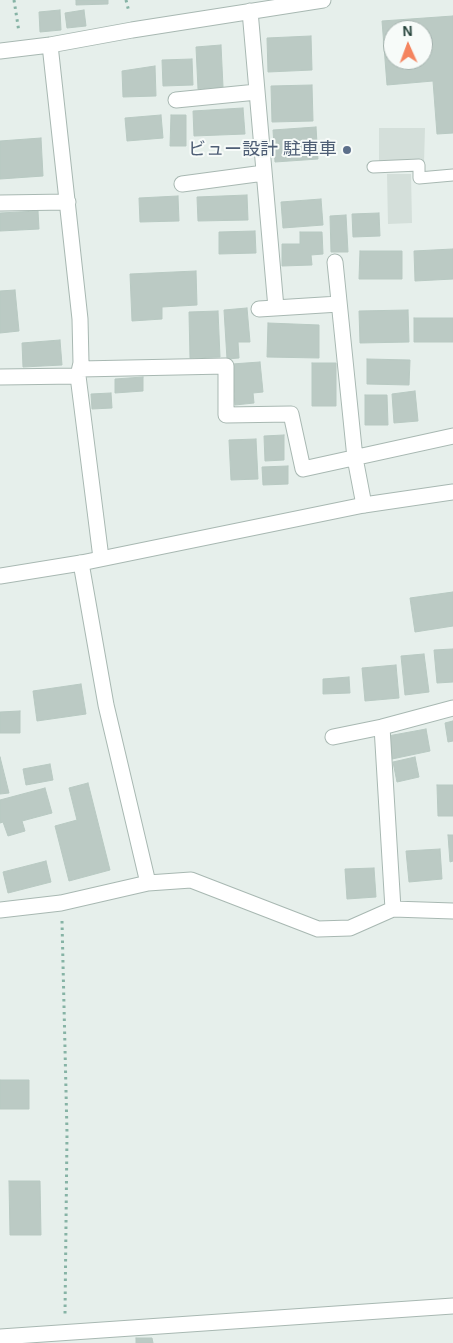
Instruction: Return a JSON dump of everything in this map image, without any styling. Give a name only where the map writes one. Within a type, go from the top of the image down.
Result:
[{"type":"street","points":[[0,51],[50,45],[323,0]]},
{"type":"street","points":[[250,11],[276,308]]},
{"type":"street","points":[[50,45],[80,319],[79,372],[101,558]]},
{"type":"street","points":[[176,100],[257,92]]},
{"type":"street","points":[[182,184],[264,173]]},
{"type":"street","points":[[0,203],[68,202]]},
{"type":"street","points":[[335,262],[354,458],[364,505]]},
{"type":"street","points":[[258,309],[339,304]]},
{"type":"street","points":[[0,378],[79,372],[226,366],[226,415],[291,414],[303,469],[453,436]]},
{"type":"street","points":[[0,576],[81,563],[364,505],[453,492]]},
{"type":"street","points":[[81,563],[106,705],[148,883]]},
{"type":"street","points":[[333,736],[382,727],[453,708]]},
{"type":"street","points":[[382,727],[393,909]]},
{"type":"street","points":[[0,910],[61,902],[148,883],[191,880],[318,929],[350,928],[393,909],[453,911]]},
{"type":"street","points":[[0,1337],[453,1306]]},
{"type":"lane","points":[[373,166],[419,165],[419,178],[453,175]]},
{"type":"path","points":[[14,0],[21,48]]},
{"type":"path","points":[[61,902],[67,1133],[65,1332]]},
{"type":"shaded area","points":[[379,128],[425,128],[424,163],[379,163]]},
{"type":"shaded area","points":[[387,174],[411,174],[412,223],[388,224]]},
{"type":"building","points":[[76,0],[108,0],[108,4],[76,5]]},
{"type":"building","points":[[60,10],[61,30],[40,32],[39,12]]},
{"type":"building","points":[[84,10],[86,26],[67,28],[65,13]]},
{"type":"building","points":[[453,16],[453,133],[437,134],[433,81],[387,85],[386,70],[433,70],[433,20],[396,20]]},
{"type":"building","points":[[311,36],[312,70],[268,72],[267,38]]},
{"type":"building","points":[[221,45],[223,87],[198,89],[196,47]]},
{"type":"building","points":[[192,59],[193,85],[163,86],[162,60]]},
{"type":"building","points":[[155,66],[156,96],[123,97],[122,71]]},
{"type":"building","points":[[312,85],[313,121],[272,122],[271,86]]},
{"type":"building","points":[[243,108],[245,134],[194,136],[193,111]]},
{"type":"building","points":[[161,115],[163,138],[127,141],[125,118]]},
{"type":"building","points":[[171,115],[186,115],[186,146],[170,146]]},
{"type":"building","points":[[316,127],[318,159],[275,162],[273,130]]},
{"type":"building","points":[[41,138],[43,176],[0,179],[0,141]]},
{"type":"building","points":[[247,195],[248,220],[198,221],[197,197]]},
{"type":"building","points":[[178,196],[179,221],[140,222],[139,198]]},
{"type":"building","points":[[321,199],[323,225],[283,228],[281,202]]},
{"type":"building","points":[[38,211],[39,229],[0,231],[0,213]]},
{"type":"building","points":[[379,213],[380,236],[353,237],[352,214]]},
{"type":"building","points":[[346,215],[348,252],[331,252],[330,216]]},
{"type":"building","points":[[255,231],[256,253],[219,254],[219,232]]},
{"type":"building","points":[[300,232],[322,232],[323,254],[311,255],[312,265],[282,266],[282,244],[300,244]]},
{"type":"building","points":[[453,249],[453,279],[415,281],[414,251]]},
{"type":"building","points":[[360,251],[402,251],[402,279],[359,279]]},
{"type":"building","points":[[196,271],[197,305],[162,307],[162,319],[132,321],[130,274]]},
{"type":"building","points":[[15,290],[19,331],[0,333],[0,291]]},
{"type":"building","points":[[247,308],[250,342],[238,342],[239,358],[227,359],[224,310]]},
{"type":"building","points":[[408,310],[409,342],[360,343],[359,311]]},
{"type":"building","points":[[218,311],[220,357],[190,358],[189,312]]},
{"type":"building","points":[[414,318],[453,318],[453,342],[414,342]]},
{"type":"building","points":[[268,323],[319,325],[319,358],[267,357]]},
{"type":"building","points":[[60,340],[62,365],[23,367],[22,343]]},
{"type":"building","points":[[367,359],[410,360],[409,385],[367,384]]},
{"type":"building","points":[[260,362],[263,392],[253,393],[254,403],[235,405],[232,364]]},
{"type":"building","points":[[312,363],[336,363],[336,406],[312,406]]},
{"type":"building","points":[[143,377],[143,391],[115,393],[115,379]]},
{"type":"building","points":[[415,391],[418,421],[394,423],[392,394]]},
{"type":"building","points":[[111,393],[112,408],[92,409],[91,394]]},
{"type":"building","points":[[365,395],[387,395],[388,425],[365,425]]},
{"type":"building","points":[[284,435],[284,460],[265,461],[264,436]]},
{"type":"building","points":[[256,439],[258,479],[231,480],[229,440]]},
{"type":"building","points":[[288,466],[288,484],[263,485],[262,467]]},
{"type":"building","points":[[453,592],[453,626],[415,632],[410,598]]},
{"type":"building","points":[[453,649],[453,682],[437,683],[434,650]]},
{"type":"building","points":[[424,654],[429,692],[405,695],[401,656]]},
{"type":"building","points":[[396,665],[399,698],[365,701],[362,668]]},
{"type":"building","points":[[349,677],[350,693],[323,694],[323,679]]},
{"type":"building","points":[[81,684],[86,714],[37,721],[33,691]]},
{"type":"building","points":[[20,711],[20,733],[0,733],[0,712]]},
{"type":"building","points":[[453,721],[453,741],[448,742],[445,723]]},
{"type":"building","points":[[426,729],[430,751],[392,759],[388,736]]},
{"type":"building","points":[[0,757],[9,793],[0,794]]},
{"type":"building","points":[[415,757],[419,777],[397,782],[393,762]]},
{"type":"building","points":[[50,764],[53,780],[26,785],[23,769]]},
{"type":"building","points":[[88,783],[110,870],[69,881],[55,826],[77,820],[69,788]]},
{"type":"building","points":[[437,785],[453,785],[453,816],[438,816]]},
{"type":"building","points":[[45,788],[52,813],[22,821],[25,831],[8,836],[3,822],[0,823],[0,800]]},
{"type":"building","points":[[448,835],[453,835],[453,861],[450,862]]},
{"type":"building","points":[[440,849],[442,879],[409,882],[406,851]]},
{"type":"building","points":[[46,861],[51,882],[8,893],[3,872]]},
{"type":"building","points":[[374,868],[376,897],[347,899],[345,869]]},
{"type":"building","points":[[0,1080],[29,1080],[29,1109],[0,1109]]},
{"type":"building","points":[[9,1181],[40,1181],[41,1235],[10,1235]]},
{"type":"building","points":[[136,1338],[152,1338],[153,1343],[136,1343]]},
{"type":"place","name":"ビュー設計 駐車車","points":[[347,150]]}]
